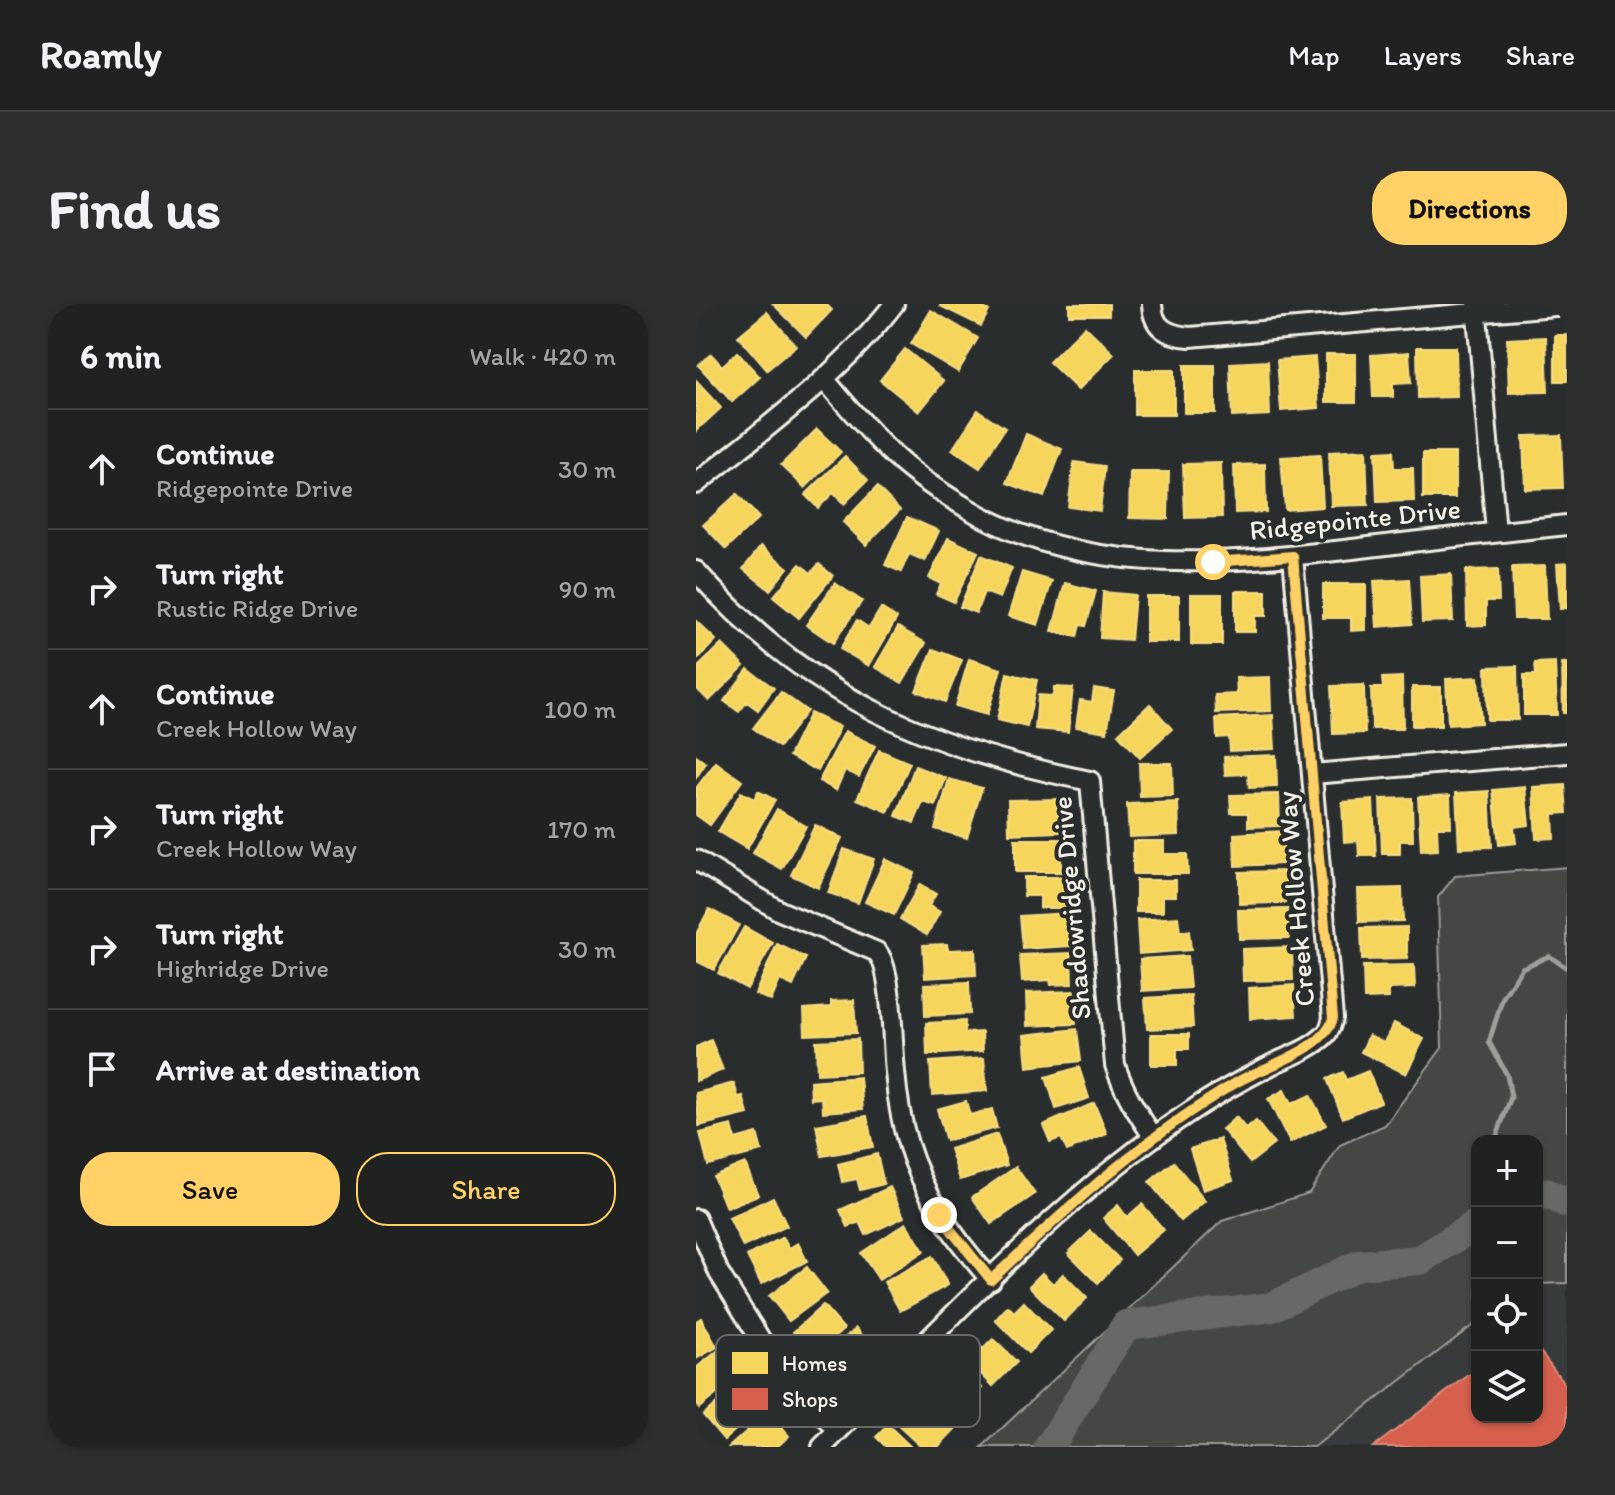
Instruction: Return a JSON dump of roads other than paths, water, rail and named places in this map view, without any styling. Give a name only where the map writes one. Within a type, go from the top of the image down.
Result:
[{"type":"street","points":[[696,484],[824,379],[872,333],[894,304]]},
{"type":"street","points":[[1152,304],[1153,317],[1159,327],[1172,335],[1190,337],[1477,309],[1567,305]]},
{"type":"street","points":[[1477,309],[1496,532]]},
{"type":"street","name":"Ridgepointe Drive","points":[[824,379],[889,451],[966,508],[1025,534],[1113,557],[1176,563],[1293,556],[1567,525]]},
{"type":"street","points":[[1293,556],[1312,774],[1567,753]]},
{"type":"street","name":"Shadowridge Drive","points":[[696,571],[760,634],[804,669],[874,713],[937,741],[983,756],[1090,781],[1115,1065],[1137,1114],[1154,1137]]},
{"type":"street","name":"Creek Hollow Way","points":[[935,1335],[1070,1205],[1154,1137],[1242,1080],[1311,1045],[1331,1027],[1333,1018],[1312,774]]},
{"type":"street","points":[[696,860],[780,911],[877,952],[883,958],[895,1075],[909,1145],[939,1215],[991,1280]]},
{"type":"street","points":[[696,1219],[719,1273],[758,1335]]},
{"type":"street","points":[[834,1427],[838,1431]]},
{"type":"street","name":"Creek Hollow Way","points":[[822,1447],[842,1427]]},
{"type":"waterway","points":[[1497,1135],[1511,1097],[1507,1075],[1489,1042],[1503,997],[1522,968],[1549,956],[1567,968]]},
{"type":"waterway","points":[[1543,1194],[1567,1203]]},
{"type":"waterway","points":[[1049,1447],[1126,1325],[1272,1307],[1358,1265],[1420,1260],[1471,1228]]}]
